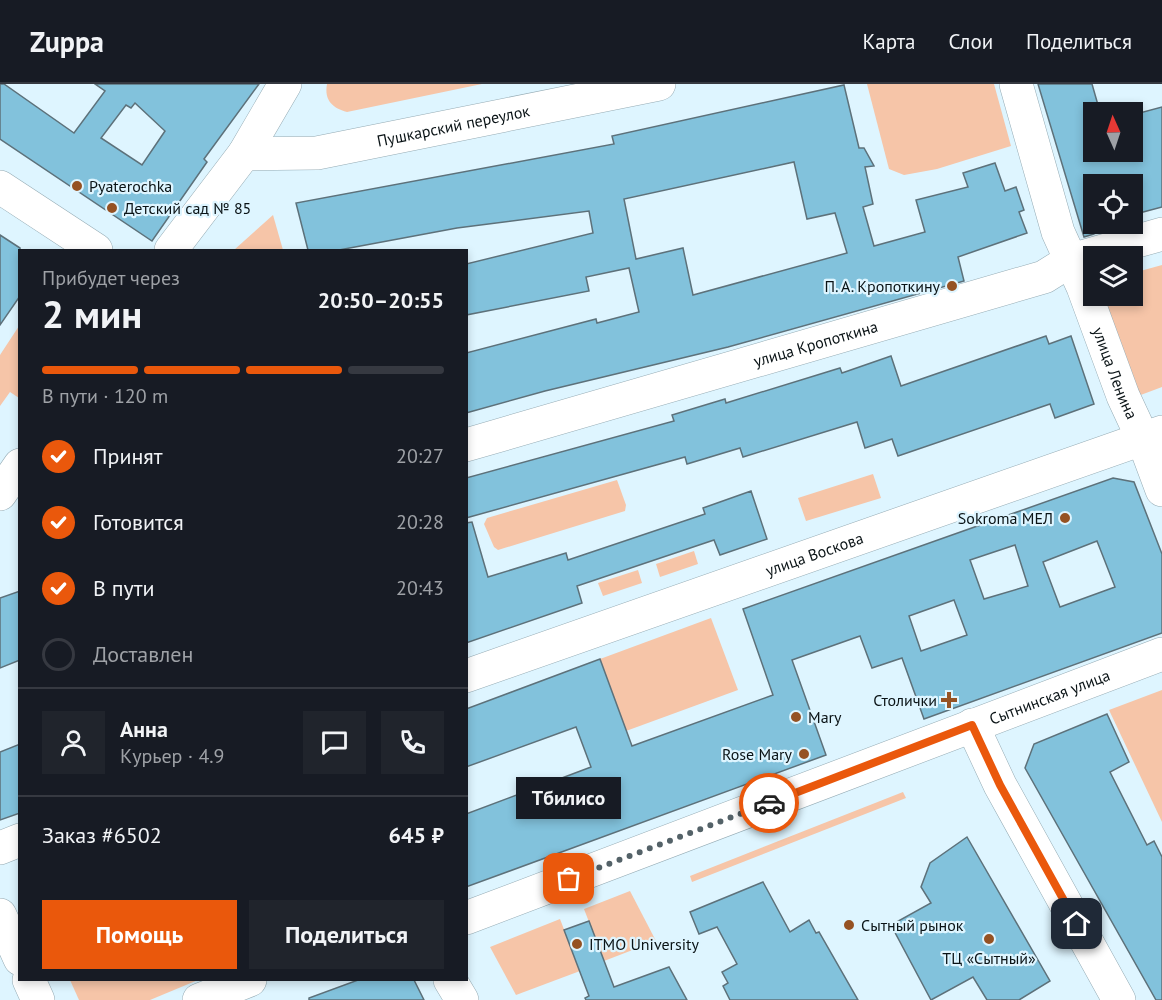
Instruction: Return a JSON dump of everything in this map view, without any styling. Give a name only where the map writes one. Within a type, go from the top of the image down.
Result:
[{"type":"street","points":[[172,249],[244,154],[285,84]]},
{"type":"street","name":"Пушкарский переулок","points":[[244,154],[316,153],[659,84]]},
{"type":"street","name":"улица Ленина","points":[[1016,84],[1058,232],[1083,287],[1123,396],[1152,436],[1162,490]]},
{"type":"street","points":[[0,187],[94,249]]},
{"type":"street","name":"улица Кропоткина","points":[[468,444],[1044,277],[1071,260],[1162,234]]},
{"type":"street","name":"улица Воскова","points":[[468,675],[1152,436]]},
{"type":"street","points":[[0,494],[18,468]]},
{"type":"street","name":"Сытнинская улица","points":[[468,917],[1162,654]]},
{"type":"street","points":[[972,725],[1000,785],[1119,1000]]},
{"type":"street","points":[[0,848],[18,841]]},
{"type":"street","points":[[0,915],[18,955]]},
{"type":"street","points":[[29,981],[38,1000]]},
{"type":"street","points":[[198,1000],[247,981]]},
{"type":"street","points":[[451,981],[462,1000]]},
{"type":"shaded area","points":[[327,84],[482,84],[347,112],[333,106],[330,102],[326,90]]},
{"type":"shaded area","points":[[867,84],[994,84],[1011,146],[937,169],[904,175],[889,169]]},
{"type":"shaded area","points":[[273,215],[283,249],[235,249]]},
{"type":"shaded area","points":[[1162,265],[1162,387],[1138,396],[1105,306],[1143,306],[1143,270]]},
{"type":"shaded area","points":[[18,328],[18,397],[10,392],[0,406],[0,355]]},
{"type":"shaded area","points":[[873,474],[881,498],[806,521],[798,498]]},
{"type":"shaded area","points":[[617,480],[626,505],[625,511],[498,550],[494,547],[484,524],[487,518]]},
{"type":"shaded area","points":[[694,551],[698,564],[660,577],[656,564]]},
{"type":"shaded area","points":[[638,570],[642,583],[603,596],[598,583]]},
{"type":"shaded area","points":[[711,618],[738,690],[626,731],[600,659]]},
{"type":"shaded area","points":[[1162,690],[1162,822],[1109,710]]},
{"type":"shaded area","points":[[903,792],[906,798],[692,882],[690,876]]},
{"type":"shaded area","points":[[630,891],[656,941],[604,961],[584,909]]},
{"type":"shaded area","points":[[560,919],[580,971],[516,995],[490,947]]},
{"type":"shaded area","points":[[70,981],[196,981],[150,1000],[79,1000]]},
{"type":"building","points":[[0,84],[4,84],[74,133],[105,91],[95,84],[259,84],[204,159],[207,162],[152,241],[0,139]],"holes":[[[135,103],[165,131],[142,165],[101,138],[126,105],[131,108]]]},
{"type":"building","points":[[1038,84],[1092,84],[1097,102],[1083,102],[1083,162],[1143,162],[1143,112],[1162,107],[1162,207],[1143,212],[1143,174],[1083,174],[1083,234]]},
{"type":"building","points":[[844,85],[859,148],[864,148],[874,166],[865,167],[873,204],[863,207],[874,246],[925,232],[916,200],[968,187],[963,173],[995,163],[1005,191],[1016,187],[1024,210],[1019,212],[1027,233],[958,257],[964,281],[728,347],[545,391],[468,412],[468,352],[596,319],[597,323],[639,312],[629,268],[586,277],[589,291],[468,315],[468,264],[593,233],[589,211],[457,228],[344,249],[308,249],[296,203],[614,144],[612,136]],"holes":[[[794,162],[807,219],[835,213],[847,253],[693,295],[683,248],[636,259],[624,199]]]},
{"type":"building","points":[[0,235],[20,249],[18,249],[18,299],[0,325]]},
{"type":"building","points":[[1046,336],[1049,344],[1071,336],[1094,404],[1055,418],[1050,404],[898,456],[892,439],[865,448],[857,422],[743,457],[740,448],[687,464],[685,457],[468,517],[468,477],[674,421],[672,415],[725,399],[726,403],[840,368],[842,373],[891,356],[901,386]]},
{"type":"building","points":[[1113,478],[1134,482],[1162,554],[1162,633],[924,719],[902,658],[872,668],[860,636],[792,660],[826,755],[468,886],[468,813],[591,767],[576,727],[468,766],[468,708],[600,659],[632,746],[773,695],[743,609]],"holes":[[[1097,541],[1115,587],[1060,607],[1043,562]],[[1015,545],[1028,586],[984,599],[970,560]],[[954,600],[967,635],[921,651],[909,616]]]},
{"type":"building","points":[[751,491],[767,539],[720,555],[714,540],[577,586],[582,603],[468,642],[468,523],[472,522],[488,577],[566,553],[568,560],[705,514],[703,508]]},
{"type":"building","points":[[18,592],[18,661],[0,668],[0,598]]},
{"type":"building","points":[[1107,714],[1129,762],[1110,772],[1147,845],[1154,841],[1162,857],[1162,1000],[1156,1000],[1025,768],[1034,744]]},
{"type":"building","points":[[18,745],[18,814],[0,820],[0,752]]},
{"type":"building","name":"ТЦ «Сытный»","points":[[967,837],[1050,981],[1019,1000],[987,1000],[973,977],[931,1000],[891,925],[931,903],[921,887],[930,863]]},
{"type":"building","points":[[763,882],[790,932],[809,920],[816,933],[819,932],[858,1000],[730,1000],[723,986],[728,983],[722,972],[737,964],[717,927],[699,934],[690,912]]},
{"type":"building","points":[[589,921],[614,987],[669,967],[687,1000],[586,1000],[585,998],[589,996],[564,930]]},
{"type":"building","points":[[355,981],[414,981],[424,1000],[309,1000],[309,998]]},
{"type":"way so far","points":[[569,879],[769,803]]},
{"type":"place","name":"Pyaterochka","points":[[77,186]]},
{"type":"place","name":"Детский сад № 85","points":[[112,208]]},
{"type":"place","name":"П. А. Кропоткину","points":[[952,286]]},
{"type":"place","name":"Sokroma МЕЛ","points":[[1065,518]]},
{"type":"place","name":"Столички","points":[[949,700]]},
{"type":"place","name":"Mary","points":[[796,717]]},
{"type":"place","name":"Rose Mary","points":[[804,754]]},
{"type":"place","name":"Тбилисо","points":[[569,879]]},
{"type":"place","name":"Сытный рынок","points":[[849,925]]},
{"type":"place","name":"ТЦ «Сытный»","points":[[989,939]]},
{"type":"place","name":"ITMO University","points":[[577,944]]},
{"type":"route","points":[[769,803],[972,725],[1000,785],[1077,924]]}]
